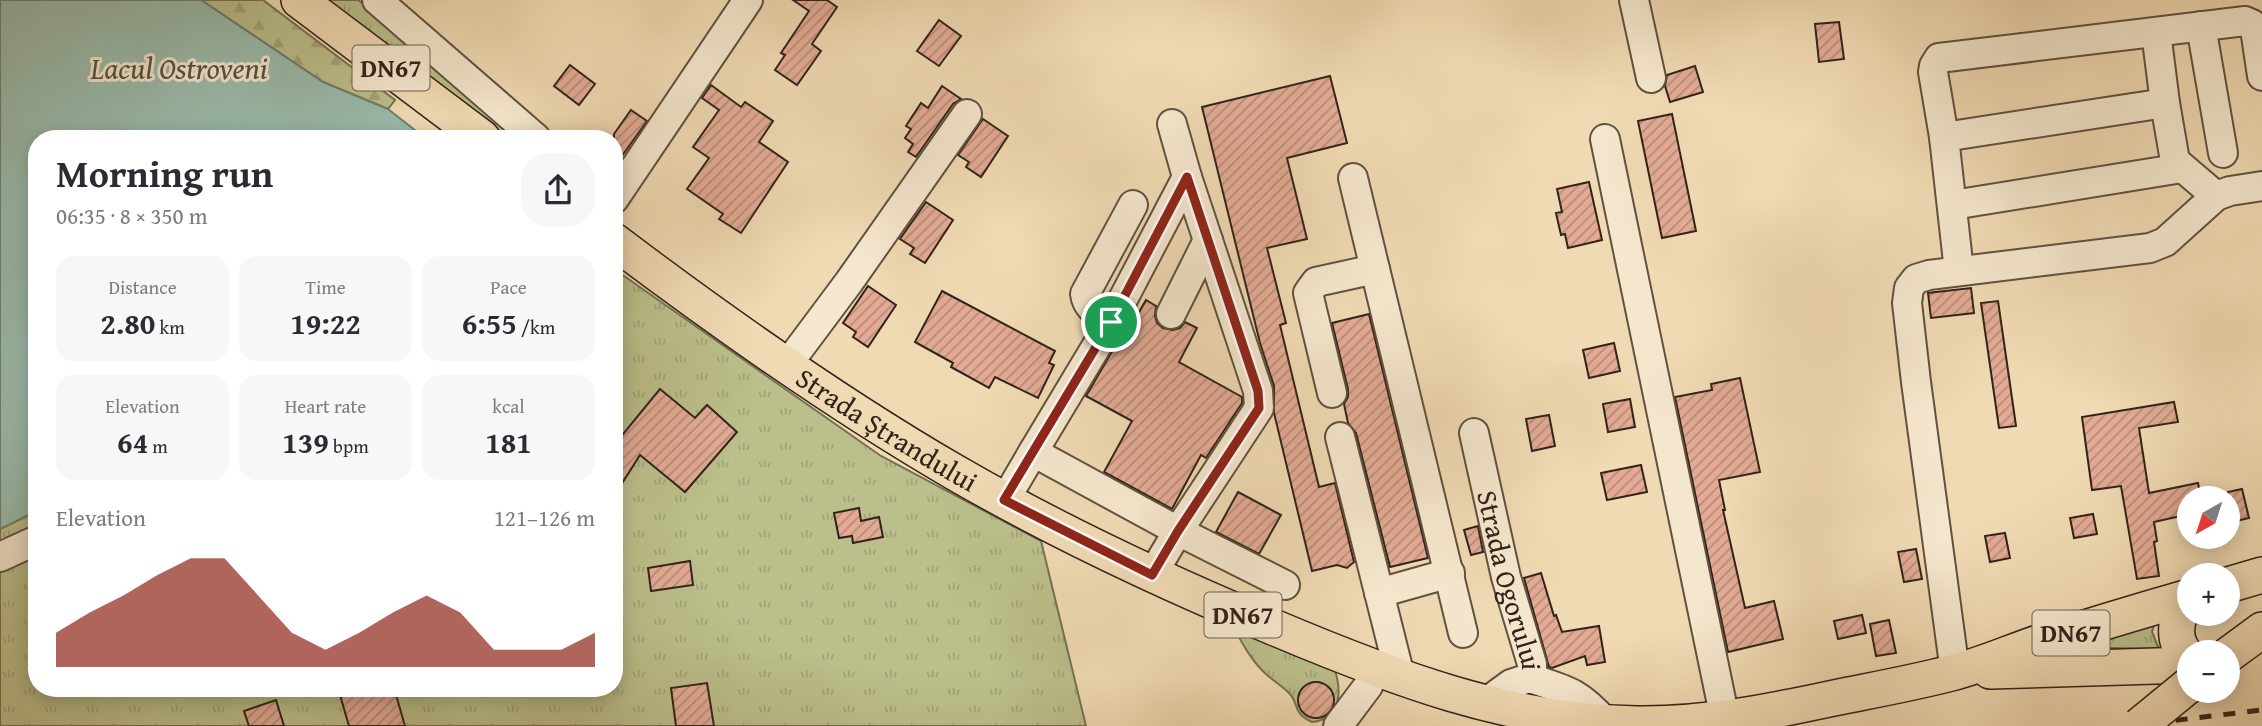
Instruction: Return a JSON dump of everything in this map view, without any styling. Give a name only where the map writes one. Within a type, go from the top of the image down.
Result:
[{"type":"main road","name":"DN67","points":[[299,0],[471,130]]},
{"type":"main road","name":"Strada Ștrandului","points":[[623,248],[787,365],[883,428],[1004,500],[1152,575],[1312,643],[1388,672],[1485,703],[1558,718],[1606,723],[1639,724],[1725,719],[1786,709],[1955,672],[2076,631],[2177,602]]},
{"type":"main road","points":[[2240,581],[2262,575]]},
{"type":"main road","points":[[2240,646],[2262,630]]},
{"type":"main road","points":[[2240,661],[2262,660]]},
{"type":"main road","name":"DN67","points":[[1955,672],[2177,665]]},
{"type":"main road","points":[[2139,726],[2177,695]]},
{"type":"street","points":[[376,0],[527,130]]},
{"type":"street","points":[[623,186],[748,0]]},
{"type":"street","points":[[1634,0],[1651,78]]},
{"type":"street","points":[[1959,271],[1953,205],[1933,72],[1939,58],[2245,21],[2255,29],[2262,76]]},
{"type":"street","points":[[2201,26],[2223,153]]},
{"type":"street","points":[[2156,32],[2175,160],[2216,196]]},
{"type":"street","points":[[1944,137],[2165,103]]},
{"type":"street","points":[[787,365],[967,114]]},
{"type":"street","points":[[1152,575],[1259,408],[1260,402],[1172,124]]},
{"type":"street","points":[[1605,139],[1725,719]]},
{"type":"street","points":[[1953,205],[2182,168]]},
{"type":"street","points":[[1004,500],[1111,322],[1187,177]]},
{"type":"street","points":[[1353,178],[1463,633]]},
{"type":"street","points":[[1955,672],[1916,382],[1907,303],[1909,288],[1916,279],[1928,275],[2150,248],[2165,242],[2216,196],[2262,186]]},
{"type":"street","points":[[1111,322],[1093,311],[1086,303],[1085,295],[1133,205]]},
{"type":"street","points":[[1171,314],[1208,240]]},
{"type":"street","points":[[1332,393],[1308,293],[1316,282],[1375,269]]},
{"type":"street","name":"Strada Ogorului","points":[[1474,432],[1506,577],[1532,664],[1529,678],[1511,684],[1485,703]]},
{"type":"street","points":[[1338,726],[1368,686],[1388,672],[1379,593],[1340,438]]},
{"type":"street","points":[[1033,452],[1178,531],[1285,585]]},
{"type":"street","points":[[0,557],[28,544]]},
{"type":"street","points":[[1379,593],[1450,573]]},
{"type":"street","points":[[1529,678],[1563,688],[1589,704],[1606,723]]},
{"type":"green space","points":[[201,0],[263,0],[395,100],[388,109],[323,82]]},
{"type":"green space","points":[[323,0],[358,0],[390,24],[512,130],[491,130]]},
{"type":"green space","points":[[623,275],[881,456],[1041,541],[1086,726],[0,726],[0,529],[28,515],[28,697],[623,697]]},
{"type":"green space","points":[[2156,618],[2152,632],[2159,649],[2067,647]]},
{"type":"green space","points":[[1229,619],[1333,665],[1338,683],[1338,701],[1330,715],[1312,722],[1301,715],[1289,693],[1255,663]]},
{"type":"water","name":"Lacul Ostroveni","points":[[0,0],[201,0],[323,82],[388,109],[415,130],[28,130],[28,515],[0,529]]},
{"type":"building","points":[[793,0],[827,0],[837,7],[812,44],[821,51],[797,85],[775,70],[785,55],[781,53],[809,11]]},
{"type":"building","points":[[939,20],[961,36],[939,66],[917,51]]},
{"type":"building","points":[[1839,22],[1844,59],[1819,62],[1815,24]]},
{"type":"building","points":[[570,65],[595,84],[579,105],[554,86]]},
{"type":"building","points":[[1695,66],[1703,92],[1670,102],[1665,86],[1667,75]]},
{"type":"building","points":[[1330,76],[1347,143],[1287,158],[1307,239],[1267,248],[1286,323],[1280,325],[1319,487],[1335,483],[1354,562],[1347,568],[1337,565],[1312,571],[1274,413],[1274,386],[1260,343],[1202,107]]},
{"type":"building","points":[[711,85],[741,107],[745,102],[773,121],[759,142],[788,162],[741,233],[719,219],[723,214],[687,189],[709,158],[693,147],[719,110],[702,98]]},
{"type":"building","points":[[942,86],[961,99],[953,104],[916,157],[908,152],[913,144],[905,138],[911,129],[906,126],[921,103],[928,108]]},
{"type":"building","points":[[631,110],[647,121],[623,154],[623,130],[617,130]]},
{"type":"building","points":[[1672,114],[1696,231],[1662,238],[1638,121]]},
{"type":"building","points":[[983,119],[1008,136],[981,177],[966,167],[969,162],[958,155]]},
{"type":"building","points":[[1589,182],[1602,240],[1568,248],[1565,234],[1561,235],[1556,213],[1562,212],[1557,189]]},
{"type":"building","points":[[926,202],[953,220],[925,263],[910,254],[914,248],[900,239]]},
{"type":"building","points":[[868,286],[896,305],[868,347],[853,337],[856,332],[843,323]]},
{"type":"building","points":[[1971,288],[1974,313],[1931,318],[1928,293]]},
{"type":"building","points":[[942,291],[1055,351],[1049,363],[1054,365],[1038,398],[995,377],[989,388],[951,367],[953,363],[915,342]]},
{"type":"building","points":[[1146,300],[1156,306],[1157,323],[1163,328],[1173,330],[1180,328],[1185,322],[1197,328],[1179,362],[1242,397],[1242,403],[1206,458],[1201,455],[1172,509],[1104,472],[1132,421],[1086,396],[1131,319],[1134,321]]},
{"type":"building","points":[[1998,301],[2016,426],[1999,428],[1981,303]]},
{"type":"building","points":[[1369,314],[1428,558],[1390,567],[1356,433],[1348,423],[1344,404],[1348,389],[1332,323]]},
{"type":"building","points":[[1614,343],[1620,371],[1589,378],[1583,350]]},
{"type":"building","points":[[1740,378],[1760,472],[1719,480],[1723,510],[1745,608],[1774,601],[1783,639],[1728,652],[1675,397],[1712,390],[1711,384]]},
{"type":"building","points":[[660,389],[695,418],[707,405],[737,432],[685,492],[640,455],[623,482],[623,434]]},
{"type":"building","points":[[1630,399],[1635,427],[1608,432],[1603,404]]},
{"type":"building","points":[[2174,402],[2178,422],[2139,428],[2149,493],[2177,487],[2177,517],[2154,522],[2159,576],[2137,579],[2121,486],[2092,490],[2082,417]]},
{"type":"building","points":[[1549,415],[1555,446],[1532,451],[1526,419]]},
{"type":"building","points":[[1641,465],[1647,492],[1607,500],[1601,473]]},
{"type":"building","points":[[2240,489],[2249,518],[2240,520]]},
{"type":"building","points":[[1238,492],[1281,515],[1259,554],[1216,532]]},
{"type":"building","points":[[859,508],[861,521],[879,517],[883,537],[853,543],[852,536],[839,538],[834,513]]},
{"type":"building","points":[[2093,514],[2097,534],[2074,538],[2070,518]]},
{"type":"building","points":[[1478,526],[1483,552],[1471,555],[1464,530]]},
{"type":"building","points":[[2005,533],[2010,558],[1990,562],[1985,536]]},
{"type":"building","points":[[1916,549],[1922,579],[1904,582],[1898,552]]},
{"type":"building","points":[[690,561],[693,585],[651,591],[648,568]]},
{"type":"building","points":[[1541,573],[1554,616],[1556,615],[1562,632],[1599,626],[1605,662],[1587,665],[1585,656],[1549,667],[1524,578]]},
{"type":"building","points":[[1862,615],[1866,633],[1838,639],[1834,621]]},
{"type":"building","points":[[1889,620],[1896,653],[1876,656],[1870,624]]},
{"type":"building","points":[[1316,682],[1329,687],[1334,700],[1329,713],[1316,718],[1303,713],[1298,700],[1303,687]]},
{"type":"building","points":[[707,683],[714,726],[676,726],[671,688]]},
{"type":"building","points":[[341,697],[397,697],[405,726],[349,726]]},
{"type":"building","points":[[276,700],[284,726],[249,726],[244,711]]},
{"type":"railway","points":[[2128,726],[2262,710]]},
{"type":"route","points":[[1187,177],[1260,402],[1259,408],[1152,575],[1004,500],[1111,322],[1187,177]]}]
